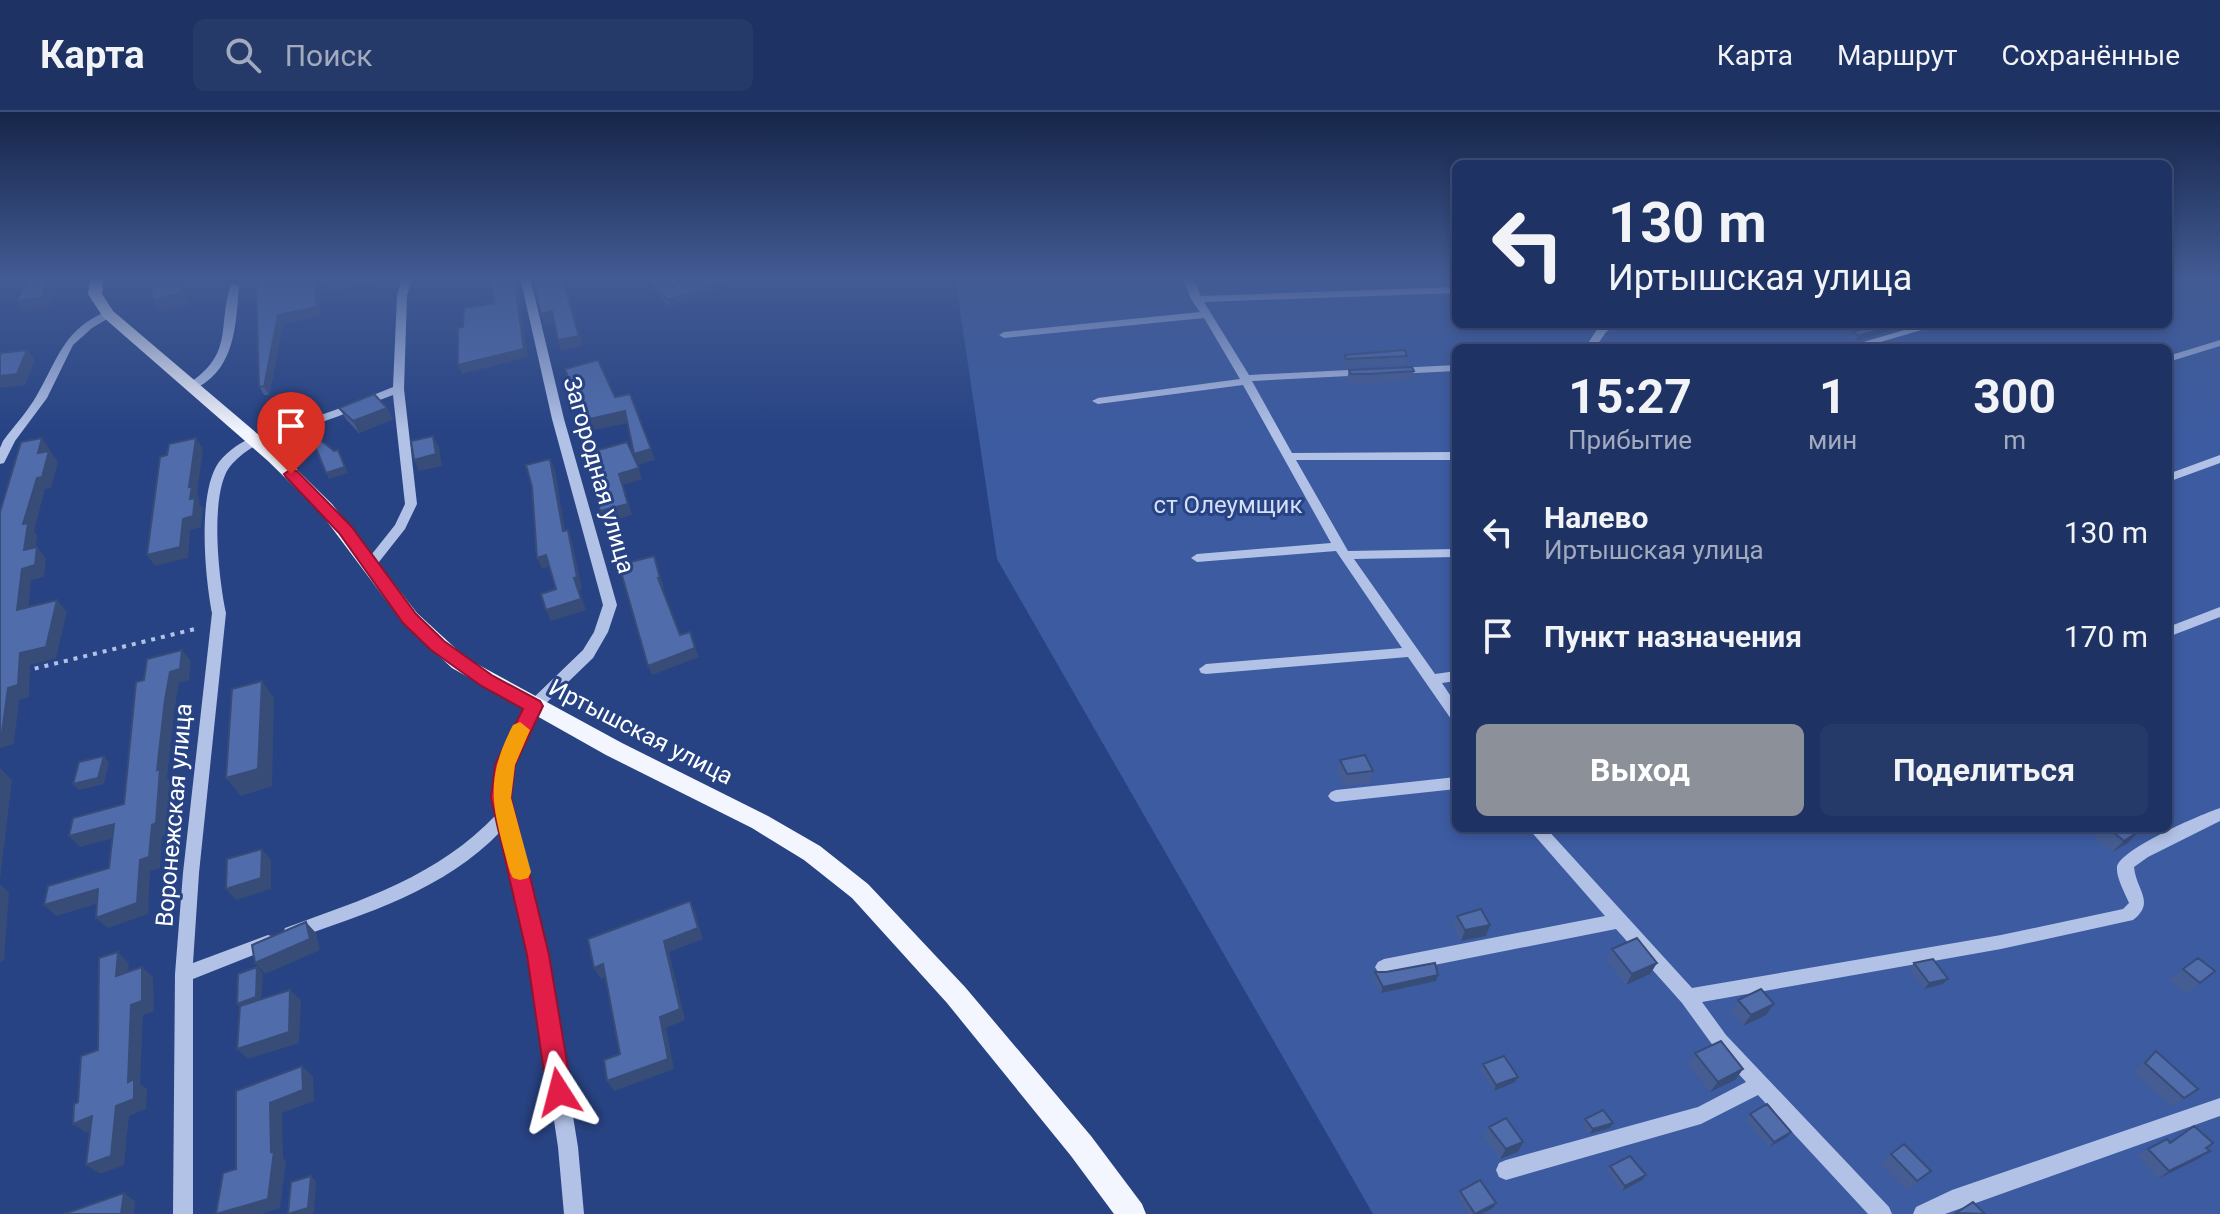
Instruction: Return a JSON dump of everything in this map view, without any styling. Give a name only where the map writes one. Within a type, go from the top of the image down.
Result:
[{"type":"main road","name":"Иртышская улица","points":[[125,328],[254,439],[326,508],[410,618],[437,646],[486,680],[760,822],[812,853],[860,891],[956,995],[1081,1146],[1132,1214]]},
{"type":"street","points":[[1,455],[41,398],[69,343],[85,328]]},
{"type":"street","points":[[192,386],[208,378],[217,367],[229,328]]},
{"type":"street","points":[[370,564],[401,526],[411,504],[398,389],[401,328]]},
{"type":"street","name":"Загородная улица","points":[[537,328],[558,419],[610,605],[601,632],[588,654],[534,706],[501,779],[505,816],[538,955],[568,1147],[574,1214]]},
{"type":"street","points":[[1004,335],[1070,328]]},
{"type":"street","points":[[1214,328],[1247,380],[1341,551],[1452,709]]},
{"type":"street","points":[[1593,344],[1605,328]]},
{"type":"street","points":[[1863,344],[1921,328]]},
{"type":"street","points":[[2172,358],[2220,343]]},
{"type":"street","points":[[1391,371],[1452,368]]},
{"type":"street","points":[[1098,401],[1247,380],[1375,372]]},
{"type":"street","points":[[254,439],[315,421],[398,389]]},
{"type":"street","name":"Воронежская улица","points":[[183,1214],[184,974],[191,873],[219,613],[213,583],[212,494],[224,464],[254,439]]},
{"type":"street","points":[[1288,457],[1452,456]]},
{"type":"street","points":[[2172,477],[2220,459]]},
{"type":"street","points":[[1197,558],[1341,551],[1452,553]]},
{"type":"street","points":[[2172,630],[2220,612]]},
{"type":"street","points":[[1206,669],[1412,652]]},
{"type":"street","points":[[1431,680],[1452,677]]},
{"type":"street","points":[[1336,796],[1452,783]]},
{"type":"street","points":[[1688,997],[2001,942],[2127,915],[2136,908],[2137,903],[2125,871],[2126,864],[2142,852],[2220,814]]},
{"type":"street","points":[[184,974],[430,878],[475,848],[505,816]]},
{"type":"street","points":[[1540,832],[1688,997],[1720,1041],[1879,1212]]},
{"type":"street","points":[[1384,967],[1619,921]]},
{"type":"street","points":[[1506,1170],[1701,1115],[1760,1084]]},
{"type":"street","points":[[1923,1214],[1952,1200],[2220,1107]]},
{"type":"path","points":[[12,675],[217,624]]},
{"type":"green space","name":"ст Олеумщик","points":[[963,328],[2220,328],[2220,1214],[1373,1214],[997,559]]},
{"type":"building","points":[[257,328],[275,328],[264,387],[259,386]]},
{"type":"building","points":[[458,328],[521,328],[524,349],[458,365]]},
{"type":"building","points":[[556,328],[577,328],[579,336],[558,340]]},
{"type":"building","points":[[1865,328],[1883,328],[1858,336],[1853,332]]},
{"type":"building","points":[[27,350],[17,374],[0,376],[1,353]]},
{"type":"building","points":[[1405,350],[1407,356],[1346,359],[1345,355]]},
{"type":"building","points":[[598,360],[615,397],[630,394],[651,449],[634,454],[625,411],[585,420],[565,369]]},
{"type":"building","points":[[1412,367],[1414,371],[1371,374],[1350,374],[1349,370]]},
{"type":"building","points":[[374,394],[387,408],[353,421],[339,408]]},
{"type":"building","points":[[309,431],[334,451],[338,450],[345,467],[326,473]]},
{"type":"building","points":[[433,436],[436,454],[414,460],[411,441]]},
{"type":"building","points":[[42,438],[38,453],[49,451],[23,524],[28,523],[24,550],[37,547],[35,565],[22,569],[17,610],[57,600],[46,647],[20,653],[18,685],[8,688],[0,734],[0,512],[21,442]]},
{"type":"building","points":[[196,438],[189,487],[192,486],[190,499],[195,498],[193,516],[183,519],[180,547],[147,555],[160,457],[167,455],[169,444]]},
{"type":"building","points":[[627,442],[639,468],[619,474],[628,504],[600,511],[592,481],[602,479],[591,452]]},
{"type":"building","points":[[550,459],[563,531],[568,530],[577,577],[574,578],[581,599],[546,610],[541,594],[556,589],[546,555],[537,558],[532,487],[526,465]]},
{"type":"building","points":[[654,556],[658,578],[680,635],[690,632],[695,648],[648,666],[619,565]]},
{"type":"building","points":[[182,650],[180,669],[170,672],[165,700],[157,770],[160,769],[156,823],[152,825],[149,857],[140,860],[137,903],[96,918],[98,889],[44,905],[48,886],[109,868],[114,824],[69,836],[73,818],[124,804],[136,682],[144,680],[147,659]]},
{"type":"building","points":[[262,681],[258,769],[226,778],[232,689]]},
{"type":"building","points":[[1365,755],[1373,771],[1347,774],[1340,760]]},
{"type":"building","points":[[104,756],[98,778],[73,784],[79,762]]},
{"type":"building","points":[[2113,832],[2138,832],[2124,841]]},
{"type":"building","points":[[262,849],[261,878],[226,889],[227,859]]},
{"type":"building","points":[[690,901],[698,928],[664,941],[680,1009],[660,1017],[668,1059],[607,1081],[604,1060],[620,1054],[603,964],[594,968],[588,939]]},
{"type":"building","points":[[1481,909],[1490,925],[1465,930],[1457,916]]},
{"type":"building","points":[[306,922],[310,939],[255,963],[252,945]]},
{"type":"building","points":[[1637,938],[1657,963],[1632,974],[1612,949]]},
{"type":"building","points":[[118,952],[116,976],[142,967],[142,1001],[131,1005],[128,1082],[134,1079],[134,1099],[116,1106],[111,1156],[86,1165],[92,1116],[73,1124],[81,1056],[98,1050],[99,958]]},
{"type":"building","points":[[2198,958],[2215,971],[2200,983],[2183,969]]},
{"type":"building","points":[[1933,959],[1948,979],[1929,983],[1914,963]]},
{"type":"building","points":[[1435,963],[1438,975],[1383,987],[1375,972],[1386,972]]},
{"type":"building","points":[[257,967],[256,997],[237,1004],[238,974]]},
{"type":"building","points":[[1761,989],[1774,1004],[1751,1015],[1738,1000]]},
{"type":"building","points":[[290,990],[289,1032],[237,1049],[240,1006]]},
{"type":"building","points":[[1721,1041],[1743,1069],[1718,1082],[1695,1053]]},
{"type":"building","points":[[2156,1051],[2198,1089],[2184,1098],[2145,1063]]},
{"type":"building","points":[[1504,1056],[1518,1077],[1496,1085],[1483,1064]]},
{"type":"building","points":[[302,1066],[303,1090],[270,1103],[271,1152],[274,1151],[268,1199],[216,1214],[223,1173],[236,1169],[236,1091]]},
{"type":"building","points":[[1767,1104],[1791,1132],[1774,1142],[1750,1114]]},
{"type":"building","points":[[1603,1110],[1613,1123],[1593,1129],[1585,1119]]},
{"type":"building","points":[[1506,1118],[1523,1142],[1506,1149],[1489,1127]]},
{"type":"building","points":[[2194,1126],[2213,1143],[2206,1148],[2210,1151],[2169,1171],[2148,1149],[2167,1139],[2170,1143]]},
{"type":"building","points":[[1904,1144],[1931,1171],[1917,1181],[1891,1154]]},
{"type":"building","points":[[1630,1156],[1646,1175],[1625,1186],[1610,1166]]},
{"type":"building","points":[[311,1176],[308,1208],[288,1214],[291,1182]]},
{"type":"building","points":[[1480,1180],[1496,1203],[1475,1214],[1460,1191]]},
{"type":"building","points":[[124,1193],[121,1214],[64,1214]]},
{"type":"building","points":[[1973,1202],[1985,1214],[1956,1213]]},
{"type":"slow traffic","points":[[520,730],[501,779],[501,798],[520,872]]},
{"type":"route","points":[[291,474],[345,529],[410,618],[437,646],[486,680],[534,706],[505,765],[501,798],[538,955],[559,1092]]}]
